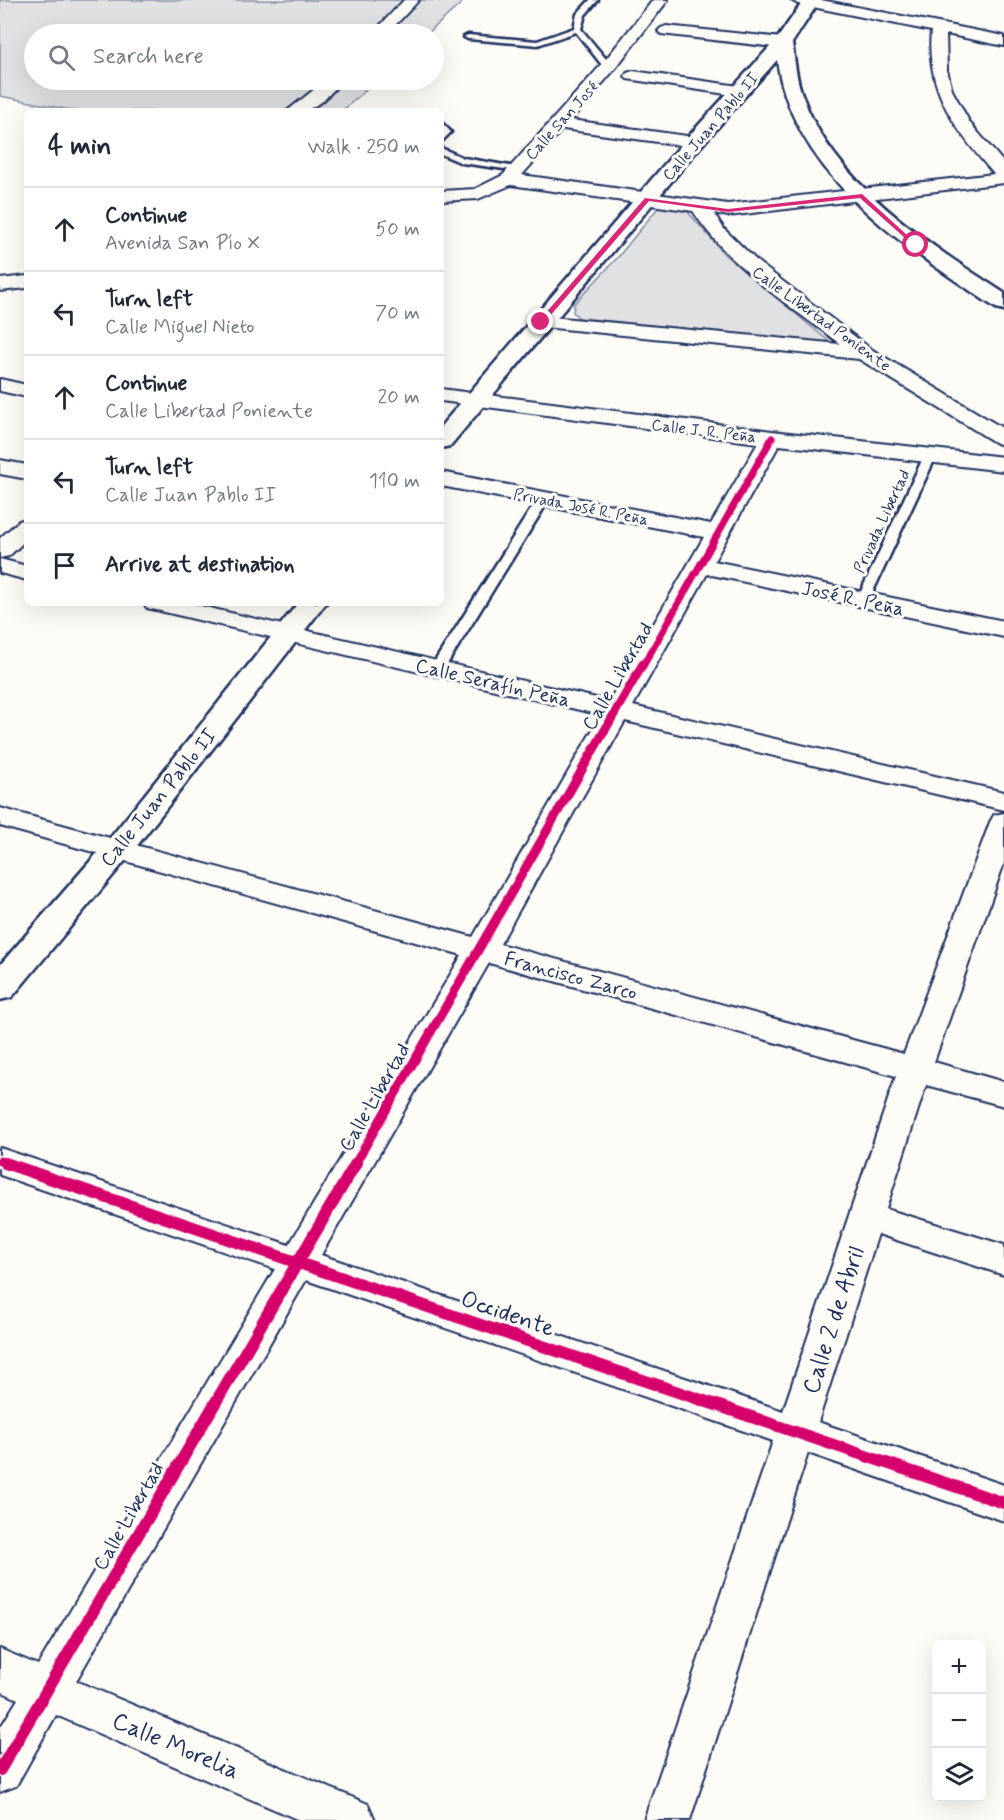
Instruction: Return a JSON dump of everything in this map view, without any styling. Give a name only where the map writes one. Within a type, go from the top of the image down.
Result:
[{"type":"street","points":[[389,24],[412,0]]},
{"type":"street","name":"Calle San José","points":[[449,196],[478,194],[514,173],[608,67],[661,0]]},
{"type":"street","points":[[806,1],[1004,41]]},
{"type":"street","name":"Calle Juan Pablo II","points":[[444,438],[648,200],[694,142],[783,44],[806,1]]},
{"type":"street","points":[[939,27],[936,44],[938,72],[951,108],[1004,176]]},
{"type":"street","points":[[666,31],[783,44],[796,104],[814,138],[862,196],[916,245],[1004,303]]},
{"type":"street","points":[[633,76],[739,91]]},
{"type":"street","points":[[300,108],[324,90]]},
{"type":"street","points":[[559,123],[694,142]]},
{"type":"street","points":[[514,173],[648,200],[701,208],[751,209],[1004,176]]},
{"type":"street","name":"Calle Libertad Poniente","points":[[701,208],[717,233],[752,267],[864,353],[1004,438]]},
{"type":"street","points":[[0,285],[24,282]]},
{"type":"street","points":[[541,322],[864,353]]},
{"type":"street","points":[[0,385],[24,390]]},
{"type":"street","name":"Calle J. R. Peña","points":[[444,396],[772,438],[1004,464]]},
{"type":"street","name":"Calle Libertad","points":[[0,1770],[481,950],[702,566],[772,438]]},
{"type":"street","points":[[0,467],[24,471]]},
{"type":"street","name":"Privada José R. Peña","points":[[444,480],[720,533]]},
{"type":"street","points":[[0,551],[24,529]]},
{"type":"street","points":[[0,566],[24,572]]},
{"type":"street","name":"José R. Peña","points":[[702,566],[1004,629]]},
{"type":"street","name":"Calle Serafín Peña","points":[[169,606],[1004,801]]},
{"type":"street","name":"Calle Juan Pablo II","points":[[0,988],[118,849],[310,606]]},
{"type":"street","name":"Francisco Zarco","points":[[0,817],[1004,1094]]},
{"type":"street","name":"Calle 2 de Abril","points":[[667,1820],[915,1069],[1004,822]]},
{"type":"street","name":"Occidente","points":[[0,1161],[1004,1503]]},
{"type":"street","points":[[868,1217],[1004,1260]]},
{"type":"street","name":"Calle Morelia","points":[[0,1670],[352,1820]]},
{"type":"lane","points":[[577,28],[581,14],[594,0]]},
{"type":"lane","points":[[468,37],[538,43],[577,28]]},
{"type":"lane","points":[[577,28],[608,67]]},
{"type":"lane","points":[[444,152],[462,160],[514,173]]},
{"type":"lane","name":"Privada Libertad","points":[[863,600],[930,456]]},
{"type":"lane","points":[[437,669],[544,498]]},
{"type":"shaded area","points":[[0,0],[465,0],[438,24],[24,24],[24,90],[366,90],[345,108],[60,108],[0,96]]},
{"type":"shaded area","points":[[661,204],[682,205],[725,255],[831,343],[579,318],[573,312],[574,304],[618,257]]},
{"type":"cycle path","points":[[0,1770],[481,950],[772,438]]},
{"type":"cycle path","points":[[0,1161],[1004,1503]]},
{"type":"route","points":[[541,322],[648,200],[728,210],[862,196],[916,245]]}]
